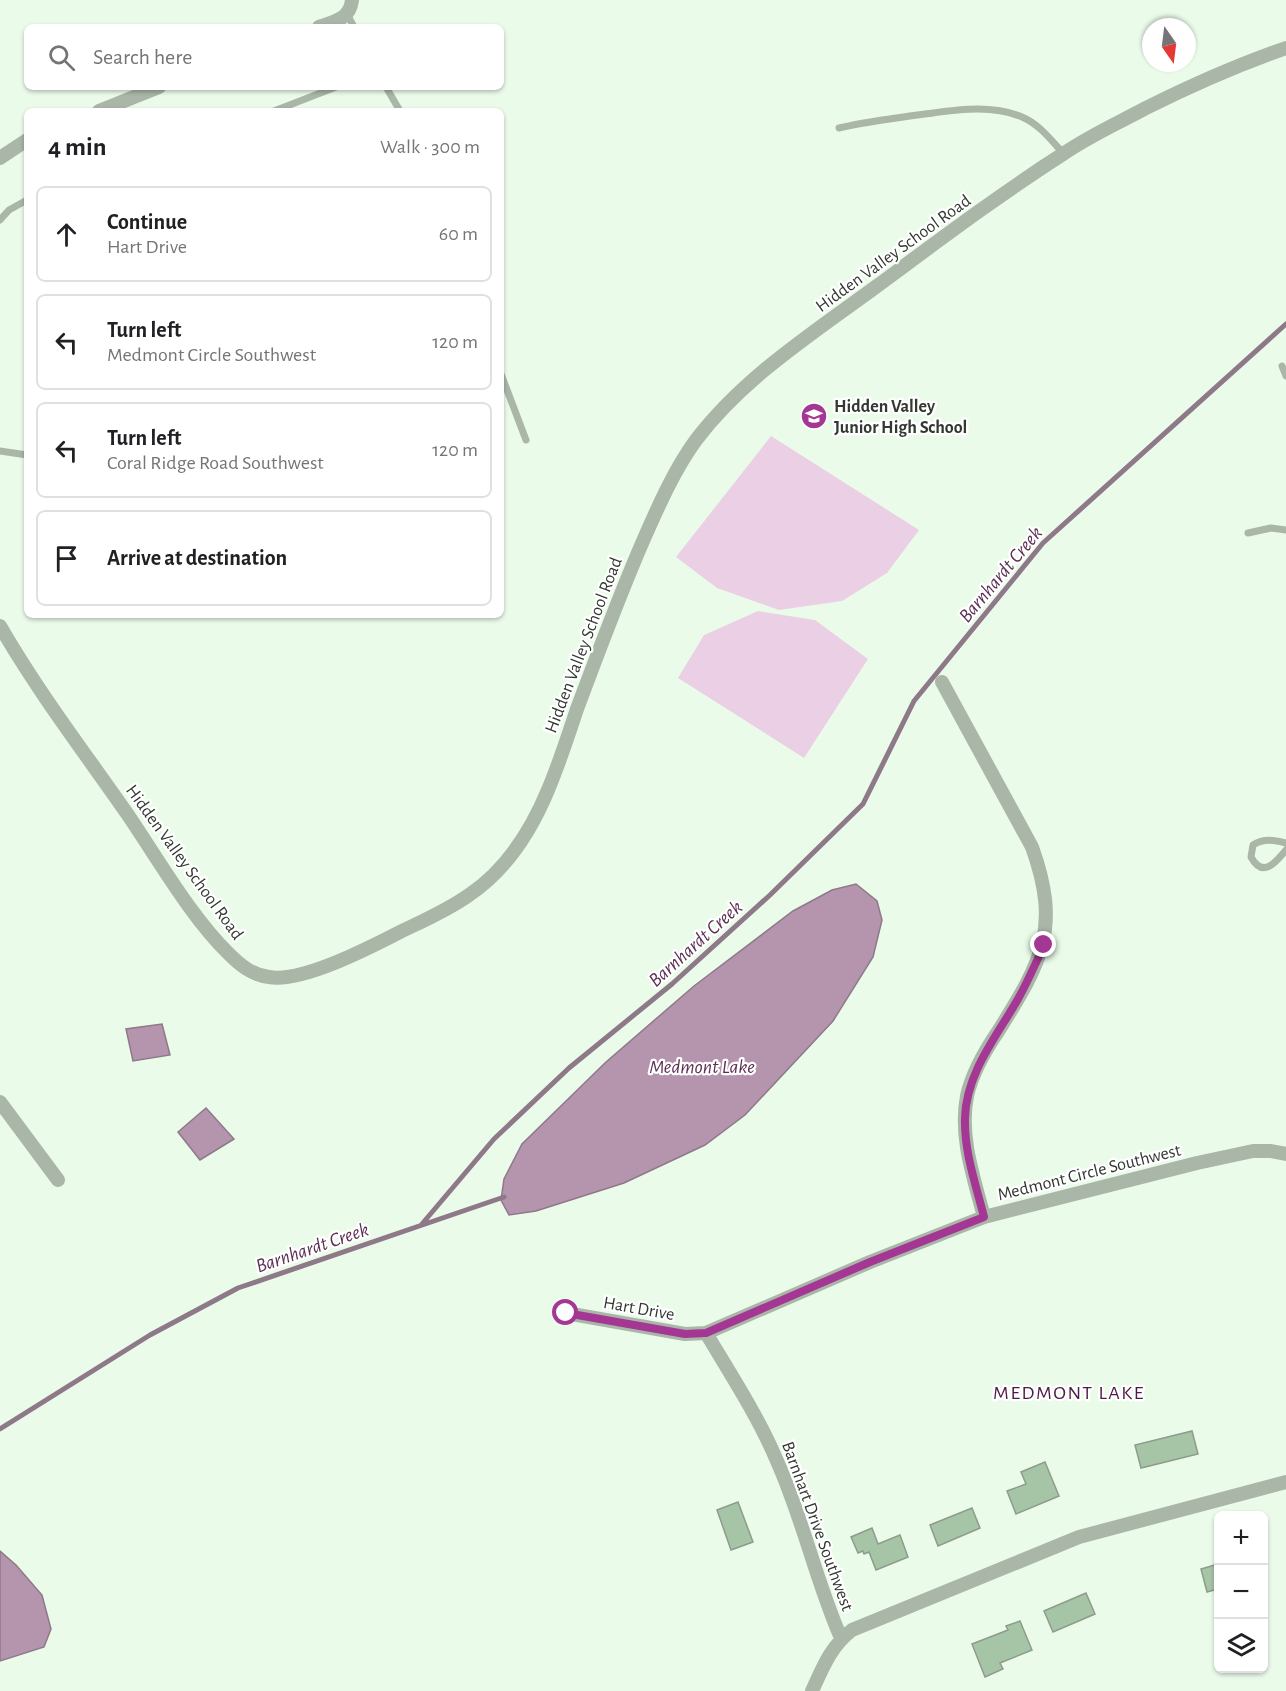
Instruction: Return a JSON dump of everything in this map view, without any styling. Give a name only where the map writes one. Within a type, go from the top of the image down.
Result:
[{"type":"street","points":[[328,24],[340,20],[350,21],[352,0]]},
{"type":"street","name":"Hidden Valley School Road","points":[[0,626],[29,673],[182,895],[218,943],[232,957],[252,973],[271,978],[288,978],[311,972],[371,946],[443,911],[471,894],[496,872],[515,850],[548,791],[601,643],[657,509],[683,459],[718,413],[792,348],[1064,153],[1102,130],[1184,88],[1234,66],[1286,48]]},
{"type":"street","points":[[106,108],[152,90]]},
{"type":"street","points":[[0,158],[24,143]]},
{"type":"street","points":[[942,682],[1032,847],[1041,871],[1046,901],[1047,923],[1044,945],[1022,992],[990,1044],[967,1094],[966,1142],[984,1217]]},
{"type":"street","points":[[0,1102],[58,1180]]},
{"type":"street","name":"Medmont Circle Southwest","points":[[706,1333],[870,1262],[984,1217],[1208,1160],[1253,1151],[1286,1154]]},
{"type":"street","name":"Hart Drive","points":[[566,1313],[685,1334],[706,1333]]},
{"type":"street","name":"Barnhart Drive Southwest","points":[[706,1333],[757,1419],[778,1462],[829,1611],[841,1638]]},
{"type":"street","points":[[812,1691],[828,1655],[841,1638],[852,1630],[1079,1537],[1286,1482]]},
{"type":"lane","points":[[282,108],[328,90]]},
{"type":"lane","points":[[388,90],[398,108]]},
{"type":"lane","points":[[839,128],[862,122],[958,110],[1006,111],[1024,117],[1039,127],[1064,153]]},
{"type":"lane","points":[[0,220],[9,210],[24,202]]},
{"type":"lane","points":[[1281,366],[1286,376]]},
{"type":"lane","points":[[504,382],[526,440]]},
{"type":"lane","points":[[0,451],[24,455]]},
{"type":"lane","points":[[1248,533],[1271,528],[1286,530]]},
{"type":"lane","points":[[1286,843],[1259,841],[1253,845],[1251,857],[1254,863],[1261,867],[1268,867],[1274,864],[1286,850]]},
{"type":"shaded area","points":[[771,436],[919,530],[887,573],[842,601],[779,610],[717,588],[676,557]]},
{"type":"shaded area","points":[[758,611],[815,620],[868,659],[804,758],[678,678],[704,635]]},
{"type":"water","name":"Medmont Lake","points":[[856,884],[877,901],[882,920],[873,957],[833,1021],[745,1115],[705,1145],[624,1183],[536,1211],[509,1215],[501,1200],[504,1179],[522,1144],[606,1062],[694,986],[793,911],[832,890]]},
{"type":"water","points":[[162,1024],[170,1055],[133,1061],[126,1029]]},
{"type":"water","points":[[206,1108],[234,1139],[200,1160],[178,1132]]},
{"type":"water","points":[[0,1551],[16,1565],[42,1595],[51,1629],[44,1647],[0,1661]]},
{"type":"building","points":[[1192,1431],[1198,1454],[1141,1468],[1135,1445]]},
{"type":"building","points":[[1045,1462],[1059,1496],[1016,1514],[1007,1491],[1026,1484],[1021,1472]]},
{"type":"building","points":[[738,1502],[753,1542],[731,1550],[717,1510]]},
{"type":"building","points":[[972,1508],[980,1528],[938,1546],[930,1525]]},
{"type":"building","points":[[872,1528],[878,1544],[900,1535],[908,1557],[876,1570],[869,1552],[858,1553],[851,1537]]},
{"type":"building","points":[[1214,1565],[1214,1590],[1207,1592],[1201,1569]]},
{"type":"building","points":[[1086,1593],[1095,1614],[1053,1632],[1044,1611]]},
{"type":"building","points":[[1020,1621],[1032,1650],[1000,1663],[1003,1669],[985,1677],[972,1644],[1008,1630],[1006,1626]]},
{"type":"waterway","name":"Barnhardt Creek","points":[[422,1224],[494,1139],[569,1068],[672,984],[770,895],[863,804],[914,701],[1043,543],[1286,324]]},
{"type":"waterway","name":"Barnhardt Creek","points":[[0,1429],[150,1335],[238,1288],[504,1197]]},
{"type":"place","name":"Hidden Valley Junior High School","points":[[814,416]]},
{"type":"district","name":"MEDMONT LAKE","points":[[1069,1392]]},
{"type":"route","points":[[566,1313],[685,1334],[706,1333],[870,1262],[984,1217],[966,1142],[967,1094],[990,1044],[1031,976],[1044,945]]}]
